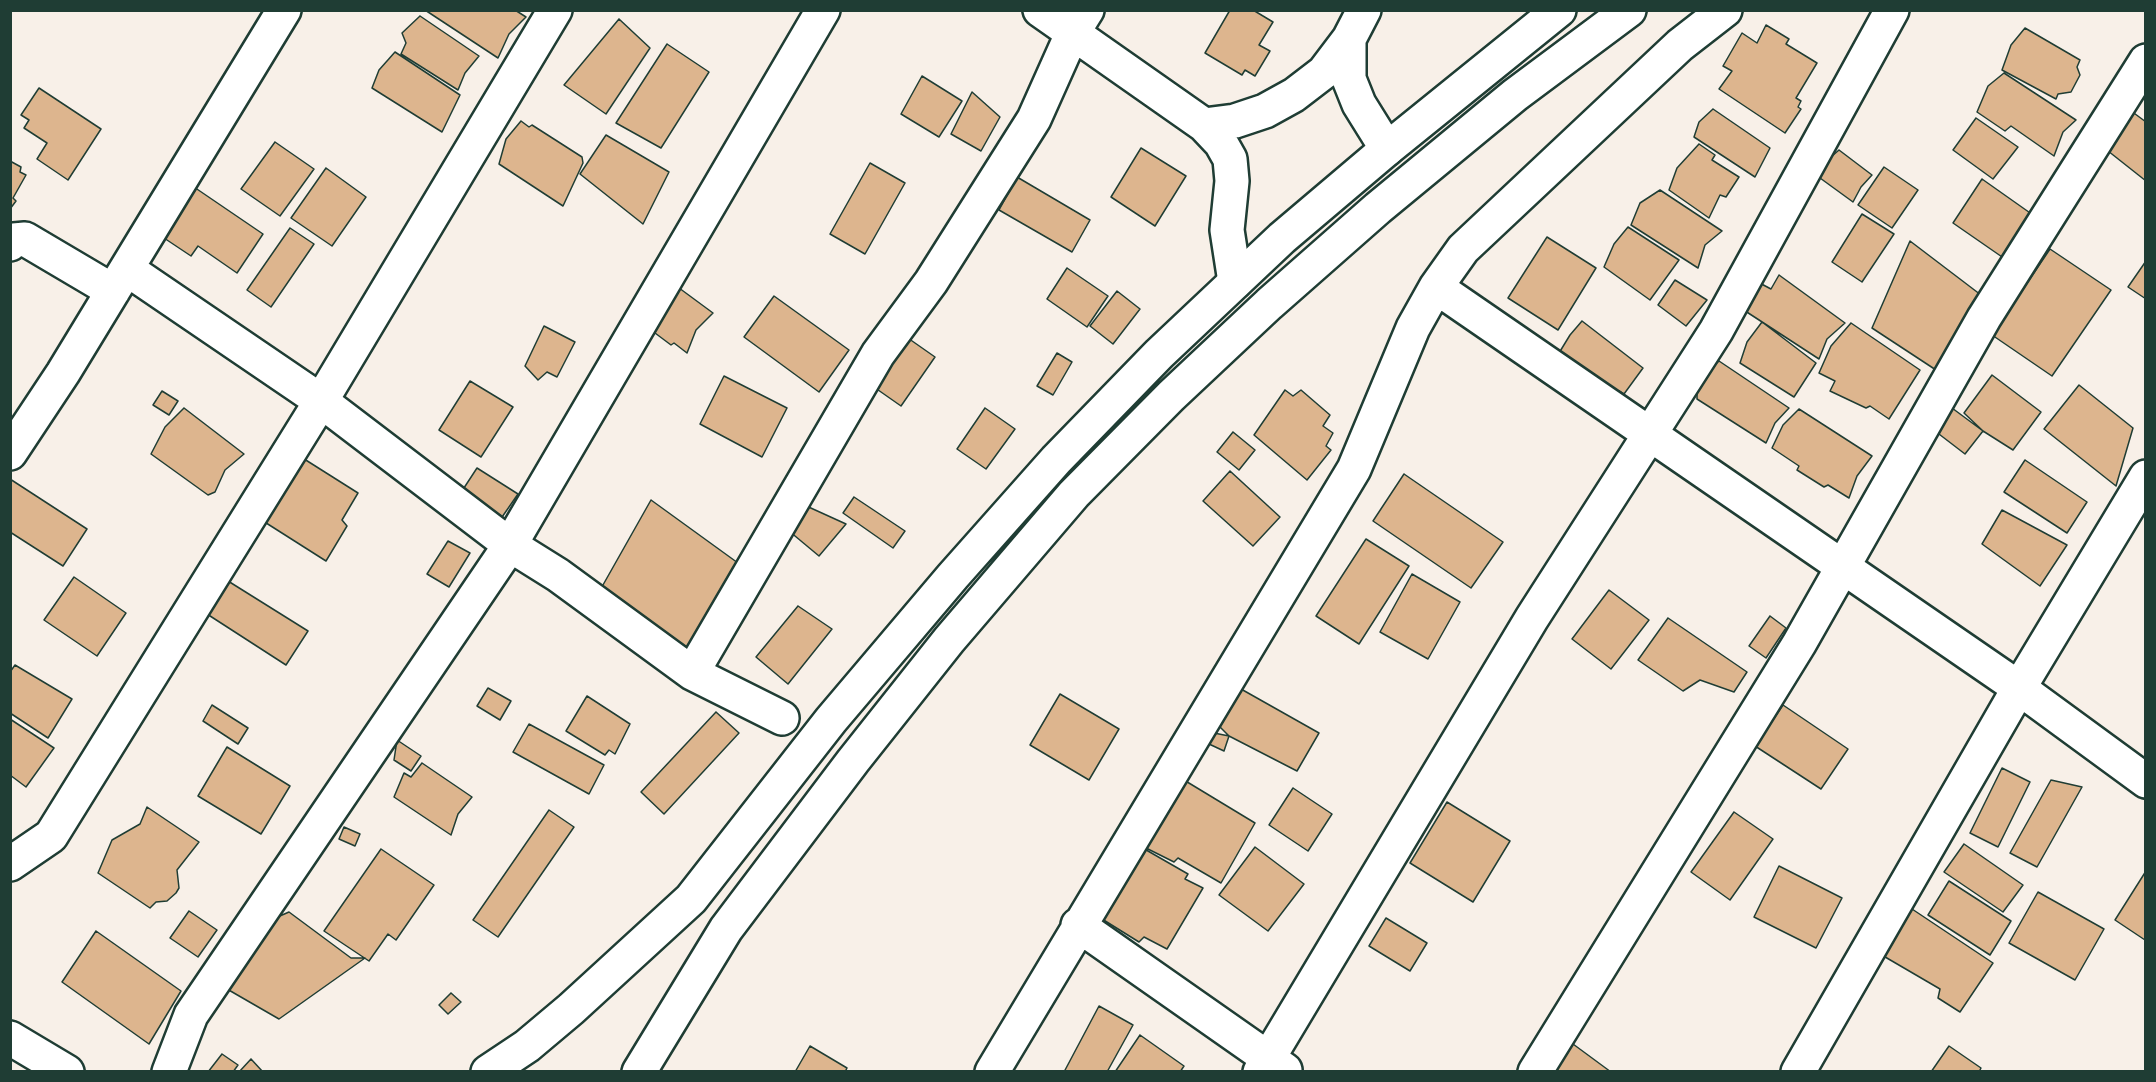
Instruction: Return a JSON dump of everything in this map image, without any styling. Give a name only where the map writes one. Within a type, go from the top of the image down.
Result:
[{"type":"main road","points":[[10,453],[120,280],[284,10]]},
{"type":"main road","points":[[10,864],[51,836],[321,401],[555,10]]},
{"type":"main road","points":[[1040,10],[1080,22],[1204,125],[1230,159],[1232,181],[1227,230],[1234,282]]},
{"type":"main road","points":[[1204,125],[1235,121],[1265,111],[1294,95],[1324,72],[1349,39],[1364,10]]},
{"type":"main road","points":[[488,1071],[527,1046],[571,1009],[691,899],[831,720],[953,576],[1056,460],[1159,354],[1282,238],[1387,149],[1559,10]]},
{"type":"main road","points":[[639,1071],[726,929],[853,761],[949,640],[1074,494],[1171,396],[1378,208],[1515,95],[1629,10]]},
{"type":"main road","points":[[992,1071],[1354,469],[1413,327],[1436,287],[1463,249],[1680,45],[1725,10]]},
{"type":"main road","points":[[1078,925],[1271,1067],[1532,618],[1716,332],[1892,10]]},
{"type":"main road","points":[[169,1071],[191,1015],[510,545],[813,14]]},
{"type":"main road","points":[[692,673],[878,354],[931,282],[1034,119],[1080,22]]},
{"type":"main road","points":[[1349,39],[1349,79],[1359,104],[1387,149]]},
{"type":"main road","points":[[1535,1071],[1799,644],[1984,318],[2145,61]]},
{"type":"main road","points":[[10,244],[14,240],[25,239],[120,280],[321,401],[510,545],[558,575],[692,673],[782,718]]},
{"type":"main road","points":[[1436,287],[1844,566],[2019,688],[2145,781]]},
{"type":"main road","points":[[1798,1071],[2019,688],[2145,477]]},
{"type":"main road","points":[[10,1038],[67,1071]]},
{"type":"building","points":[[425,10],[515,10],[526,17],[509,34],[498,58]]},
{"type":"building","points":[[1230,10],[1253,10],[1273,22],[1259,45],[1270,51],[1255,76],[1245,70],[1242,75],[1205,53]]},
{"type":"building","points":[[420,16],[479,56],[465,73],[458,90],[401,54],[406,43],[402,33]]},
{"type":"building","points":[[619,19],[650,48],[606,114],[564,85]]},
{"type":"building","points":[[1766,25],[1789,39],[1786,44],[1817,63],[1796,98],[1801,101],[1798,107],[1801,109],[1785,133],[1719,89],[1732,71],[1723,66],[1742,33],[1757,43]]},
{"type":"building","points":[[2025,28],[2080,60],[2077,67],[2080,75],[2071,92],[2058,94],[2056,99],[2002,70],[2011,45]]},
{"type":"building","points":[[667,44],[709,72],[661,148],[616,123]]},
{"type":"building","points":[[395,52],[460,95],[442,132],[372,88],[379,70]]},
{"type":"building","points":[[2004,73],[2076,120],[2063,132],[2054,156],[2011,126],[2005,131],[1977,112],[1988,86]]},
{"type":"building","points":[[922,76],[962,101],[939,137],[901,114]]},
{"type":"building","points":[[39,88],[101,129],[68,180],[37,159],[47,143],[24,128],[29,120],[21,115]]},
{"type":"building","points":[[972,92],[1000,117],[981,151],[951,134]]},
{"type":"building","points":[[2119,102],[2146,122],[2146,181],[2103,147]]},
{"type":"building","points":[[1713,109],[1770,148],[1755,177],[1694,137],[1699,122]]},
{"type":"building","points":[[1976,118],[2018,147],[1993,179],[1953,150]]},
{"type":"building","points":[[521,121],[529,127],[532,125],[582,157],[583,163],[563,206],[499,164],[506,139]]},
{"type":"building","points":[[606,135],[669,172],[643,224],[580,174]]},
{"type":"building","points":[[275,142],[314,169],[280,216],[241,189]]},
{"type":"building","points":[[1699,144],[1715,155],[1712,160],[1739,177],[1726,197],[1720,195],[1709,218],[1669,190],[1677,168]]},
{"type":"building","points":[[1141,148],[1186,176],[1155,226],[1111,197]]},
{"type":"building","points":[[1839,150],[1872,175],[1861,187],[1853,202],[1820,178],[1824,163]]},
{"type":"building","points":[[10,161],[21,167],[20,172],[26,175],[13,198],[16,201],[10,209]]},
{"type":"building","points":[[870,163],[905,183],[865,254],[830,234]]},
{"type":"building","points":[[1884,167],[1918,190],[1892,228],[1858,205]]},
{"type":"building","points":[[326,168],[366,197],[332,246],[291,218]]},
{"type":"building","points":[[1017,177],[1090,220],[1072,252],[999,210]]},
{"type":"building","points":[[1982,179],[2033,215],[2005,259],[1953,223]]},
{"type":"building","points":[[191,185],[263,234],[237,273],[198,246],[191,256],[164,238],[169,231],[163,227]]},
{"type":"building","points":[[1660,190],[1722,231],[1705,245],[1698,268],[1631,225],[1640,203]]},
{"type":"building","points":[[1862,214],[1894,234],[1862,282],[1832,262]]},
{"type":"building","points":[[1628,227],[1679,260],[1650,300],[1604,267],[1614,244]]},
{"type":"building","points":[[290,228],[314,244],[271,307],[247,290]]},
{"type":"building","points":[[1547,237],[1596,268],[1558,330],[1508,298]]},
{"type":"building","points":[[1910,241],[1981,295],[1936,370],[1872,328]]},
{"type":"building","points":[[2050,249],[2111,290],[2052,376],[1992,335]]},
{"type":"building","points":[[2146,261],[2146,299],[2128,287]]},
{"type":"building","points":[[1067,268],[1108,296],[1087,327],[1047,299]]},
{"type":"building","points":[[1779,275],[1845,323],[1827,339],[1819,359],[1736,305],[1752,279],[1771,289]]},
{"type":"building","points":[[1675,280],[1707,300],[1686,326],[1658,305]]},
{"type":"building","points":[[675,285],[713,313],[696,330],[687,353],[674,343],[671,345],[647,327]]},
{"type":"building","points":[[1117,291],[1140,309],[1113,344],[1090,326]]},
{"type":"building","points":[[774,296],[849,350],[819,392],[744,337]]},
{"type":"building","points":[[1582,321],[1643,368],[1624,394],[1619,391],[1615,394],[1559,353]]},
{"type":"building","points":[[1762,322],[1816,363],[1794,397],[1740,363],[1747,342]]},
{"type":"building","points":[[1851,323],[1920,370],[1889,419],[1870,406],[1866,408],[1830,391],[1835,381],[1819,373],[1831,346]]},
{"type":"building","points":[[544,326],[575,342],[557,377],[547,372],[538,380],[525,366]]},
{"type":"building","points":[[905,336],[935,357],[901,406],[871,385]]},
{"type":"building","points":[[1057,353],[1072,362],[1053,395],[1037,386]]},
{"type":"building","points":[[1719,361],[1789,408],[1775,423],[1766,443],[1697,399],[1697,394],[1688,388]]},
{"type":"building","points":[[1992,375],[2041,412],[2013,450],[1983,431],[1964,413]]},
{"type":"building","points":[[724,376],[787,408],[762,457],[700,424]]},
{"type":"building","points":[[470,381],[513,407],[481,457],[439,430]]},
{"type":"building","points":[[2079,385],[2133,428],[2116,486],[2044,429]]},
{"type":"building","points":[[1285,390],[1293,396],[1301,390],[1330,415],[1323,426],[1333,433],[1326,446],[1331,450],[1307,480],[1254,435]]},
{"type":"building","points":[[162,391],[178,401],[169,415],[153,405]]},
{"type":"building","points":[[184,408],[244,454],[225,470],[215,492],[208,495],[151,454],[165,427]]},
{"type":"building","points":[[985,408],[1015,429],[986,469],[957,449]]},
{"type":"building","points":[[1952,408],[1983,431],[1965,454],[1935,431]]},
{"type":"building","points":[[1799,409],[1872,456],[1857,476],[1849,498],[1828,485],[1824,487],[1797,470],[1799,466],[1772,448],[1783,425]]},
{"type":"building","points":[[1233,432],[1255,450],[1239,470],[1217,452]]},
{"type":"building","points":[[301,457],[358,493],[342,520],[347,526],[326,561],[252,514]]},
{"type":"building","points":[[2025,460],[2087,502],[2067,533],[2004,492]]},
{"type":"building","points":[[477,468],[518,494],[500,520],[460,494]]},
{"type":"building","points":[[1230,471],[1280,517],[1253,546],[1203,501]]},
{"type":"building","points":[[1404,474],[1503,542],[1471,588],[1373,521]]},
{"type":"building","points":[[10,479],[87,529],[63,566],[10,532]]},
{"type":"building","points":[[854,497],[905,531],[893,548],[843,513]]},
{"type":"building","points":[[651,500],[738,563],[686,650],[599,592]]},
{"type":"building","points":[[802,504],[846,524],[819,556],[783,526]]},
{"type":"building","points":[[2002,510],[2067,545],[2040,586],[1982,544]]},
{"type":"building","points":[[1366,539],[1409,566],[1359,644],[1316,616]]},
{"type":"building","points":[[448,541],[470,553],[449,587],[427,574]]},
{"type":"building","points":[[1412,574],[1460,602],[1428,659],[1380,632]]},
{"type":"building","points":[[74,577],[126,613],[97,656],[44,620]]},
{"type":"building","points":[[228,581],[308,631],[286,665],[207,614]]},
{"type":"building","points":[[1609,590],[1649,620],[1611,669],[1572,639]]},
{"type":"building","points":[[798,606],[832,629],[788,684],[756,657]]},
{"type":"building","points":[[1770,616],[1786,628],[1766,658],[1749,646]]},
{"type":"building","points":[[1668,618],[1747,672],[1734,692],[1700,680],[1683,691],[1638,660]]},
{"type":"building","points":[[15,665],[72,699],[48,738],[10,713],[10,672]]},
{"type":"building","points":[[488,688],[511,701],[500,720],[477,706]]},
{"type":"building","points":[[1241,689],[1319,733],[1297,771],[1229,736],[1220,727]]},
{"type":"building","points":[[1060,694],[1119,729],[1089,780],[1030,745]]},
{"type":"building","points":[[587,696],[630,724],[615,754],[609,750],[605,755],[566,731]]},
{"type":"building","points":[[212,705],[248,728],[238,744],[203,721]]},
{"type":"building","points":[[1783,705],[1848,749],[1821,789],[1755,746]]},
{"type":"building","points":[[716,712],[739,733],[664,814],[641,792]]},
{"type":"building","points":[[10,719],[54,748],[26,787],[10,775]]},
{"type":"building","points":[[529,724],[604,765],[589,794],[513,752]]},
{"type":"building","points":[[1214,733],[1229,736],[1224,751],[1209,744]]},
{"type":"building","points":[[397,740],[421,756],[411,771],[394,760]]},
{"type":"building","points":[[227,747],[290,786],[261,834],[198,796]]},
{"type":"building","points":[[422,763],[472,797],[458,814],[451,835],[394,797],[404,773],[411,777]]},
{"type":"building","points":[[2002,768],[2030,782],[1998,847],[1970,833]]},
{"type":"building","points":[[1179,777],[1255,823],[1221,883],[1178,858],[1174,862],[1142,846]]},
{"type":"building","points":[[2051,780],[2082,787],[2037,867],[2010,853]]},
{"type":"building","points":[[1293,788],[1332,814],[1308,851],[1269,825]]},
{"type":"building","points":[[1447,802],[1510,841],[1473,902],[1410,863]]},
{"type":"building","points":[[147,807],[199,842],[177,870],[179,888],[176,893],[167,901],[156,902],[150,908],[98,873],[112,840],[140,824]]},
{"type":"building","points":[[549,810],[574,827],[498,937],[473,920]]},
{"type":"building","points":[[1734,812],[1773,839],[1730,900],[1691,872]]},
{"type":"building","points":[[344,827],[360,834],[355,846],[339,839]]},
{"type":"building","points":[[1964,844],[2023,885],[2003,912],[1944,872]]},
{"type":"building","points":[[1141,847],[1188,874],[1185,879],[1203,888],[1167,949],[1144,937],[1139,942],[1102,919]]},
{"type":"building","points":[[1255,847],[1304,884],[1268,931],[1219,895]]},
{"type":"building","points":[[381,849],[434,885],[396,940],[388,934],[369,961],[324,931]]},
{"type":"building","points":[[1779,866],[1842,898],[1816,948],[1754,917]]},
{"type":"building","points":[[2146,871],[2146,939],[2145,940],[2115,920]]},
{"type":"building","points":[[1949,881],[2011,921],[1990,955],[1928,915]]},
{"type":"building","points":[[2038,892],[2104,929],[2075,980],[2009,943]]},
{"type":"building","points":[[1909,907],[1993,963],[1960,1012],[1938,998],[1940,989],[1880,954]]},
{"type":"building","points":[[189,911],[217,930],[198,957],[170,938]]},
{"type":"building","points":[[289,912],[351,958],[365,958],[279,1019],[227,989],[266,922]]},
{"type":"building","points":[[1386,918],[1427,943],[1410,971],[1369,946]]},
{"type":"building","points":[[96,931],[181,991],[149,1044],[62,982]]},
{"type":"building","points":[[451,993],[461,1002],[448,1014],[439,1005]]},
{"type":"building","points":[[1099,1006],[1133,1025],[1107,1072],[1064,1072]]},
{"type":"building","points":[[1140,1035],[1184,1066],[1180,1072],[1115,1072]]},
{"type":"building","points":[[1573,1044],[1611,1072],[1552,1072]]},
{"type":"building","points":[[810,1046],[847,1068],[845,1072],[795,1072]]},
{"type":"building","points":[[1949,1046],[1981,1068],[1979,1072],[1931,1072]]},
{"type":"building","points":[[222,1054],[238,1065],[233,1072],[208,1072]]},
{"type":"building","points":[[251,1059],[263,1072],[239,1072]]}]
